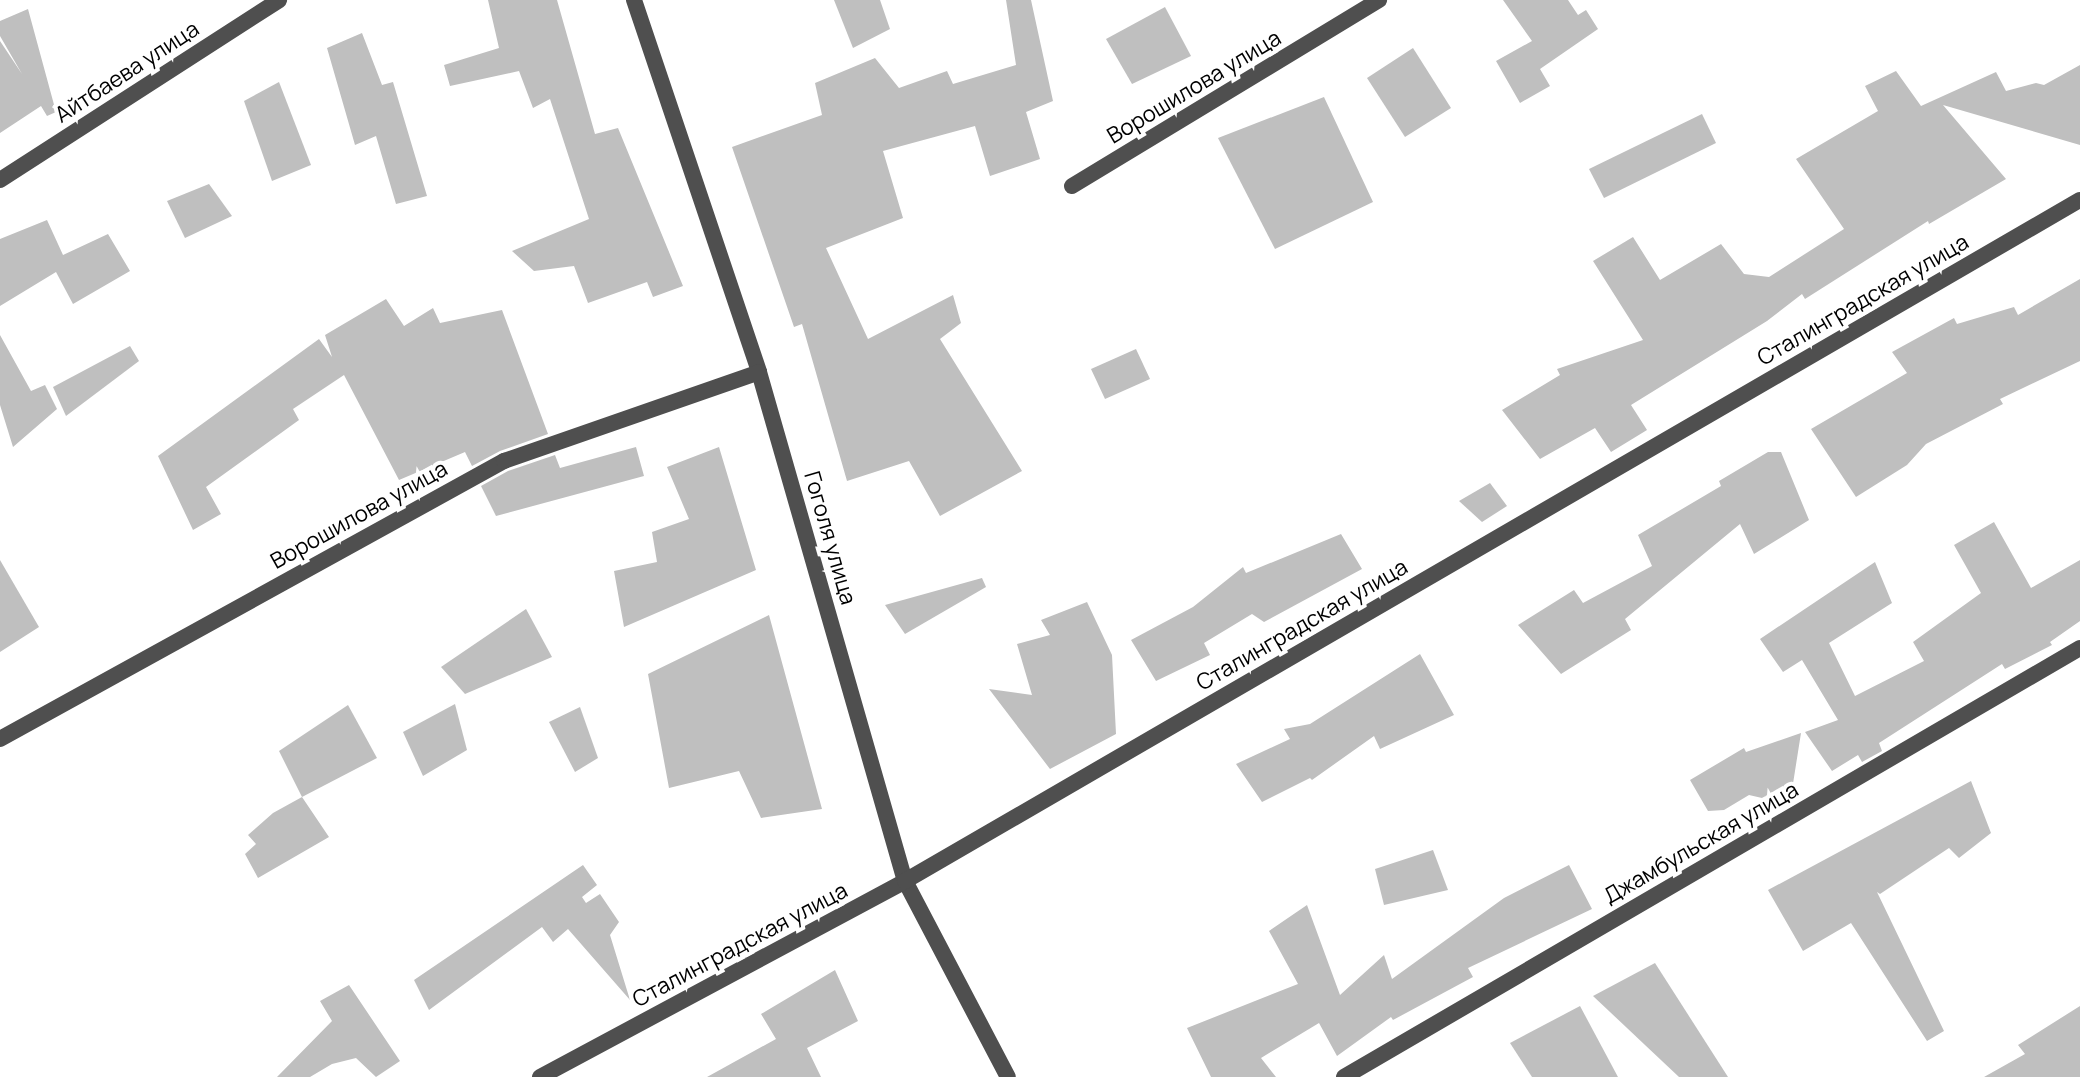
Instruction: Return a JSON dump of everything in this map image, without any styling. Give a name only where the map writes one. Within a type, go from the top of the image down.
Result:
[{"type":"street","name":"Айтбаева улица","points":[[0,180],[279,0]]},
{"type":"street","name":"Гоголя улица","points":[[634,0],[759,372],[905,881],[1008,1077]]},
{"type":"street","name":"Ворошилова улица","points":[[1072,186],[1379,0]]},
{"type":"street","name":"Сталинградская улица","points":[[540,1077],[905,881],[2080,200]]},
{"type":"street","name":"Ворошилова улица","points":[[0,739],[504,461],[759,372]]},
{"type":"street","name":"Джамбульская улица","points":[[1344,1077],[2080,648]]},
{"type":"building","points":[[488,0],[557,0],[595,134],[618,128],[683,286],[653,297],[647,282],[588,303],[574,266],[534,271],[512,251],[589,219],[550,99],[533,108],[519,71],[450,86],[444,65],[499,48]]},
{"type":"building","points":[[834,0],[880,0],[890,29],[853,48]]},
{"type":"building","points":[[1006,0],[1031,0],[1053,101],[1026,112],[1040,159],[990,176],[975,126],[883,151],[903,218],[826,248],[868,339],[953,295],[961,323],[940,339],[1022,471],[940,516],[909,461],[847,481],[802,324],[794,327],[732,147],[822,115],[815,83],[875,58],[899,88],[947,71],[953,84],[1016,65]]},
{"type":"building","points":[[1503,0],[1568,0],[1578,15],[1586,10],[1598,29],[1540,69],[1550,86],[1520,103],[1496,61],[1532,41]]},
{"type":"building","points":[[1165,7],[1191,56],[1132,84],[1106,39]]},
{"type":"building","points":[[28,9],[56,112],[47,116],[41,106],[0,133],[0,41],[22,74],[0,36],[0,21]]},
{"type":"building","points":[[362,33],[382,85],[393,82],[427,196],[396,204],[376,136],[355,145],[327,48]]},
{"type":"building","points":[[1413,48],[1451,108],[1405,137],[1367,78]]},
{"type":"building","points":[[2080,65],[2080,145],[1943,105],[2006,179],[1929,224],[1928,221],[1805,299],[1802,294],[1767,321],[1631,405],[1647,430],[1611,452],[1595,428],[1540,459],[1502,410],[1560,375],[1557,369],[1643,340],[1593,261],[1633,237],[1660,280],[1721,244],[1744,274],[1769,277],[1844,229],[1796,159],[1878,111],[1865,86],[1896,71],[1921,106],[1996,72],[2006,91],[2036,83],[2044,85]]},
{"type":"building","points":[[279,82],[311,165],[272,181],[244,101]]},
{"type":"building","points":[[1324,97],[1373,202],[1275,249],[1218,138]]},
{"type":"building","points":[[1702,114],[1716,143],[1604,198],[1589,169]]},
{"type":"building","points":[[209,184],[232,216],[185,238],[167,201]]},
{"type":"building","points":[[47,220],[63,255],[108,234],[130,271],[73,304],[56,272],[0,306],[0,239]]},
{"type":"building","points":[[2080,279],[2080,361],[2000,399],[2003,404],[1926,444],[1907,465],[1856,497],[1811,429],[1907,373],[1892,352],[1954,318],[1957,324],[2014,307],[2018,315]]},
{"type":"building","points":[[386,299],[404,326],[433,308],[440,323],[502,310],[548,434],[500,451],[472,466],[465,452],[399,480],[344,375],[293,409],[299,420],[206,487],[221,514],[193,530],[158,456],[319,339],[332,357],[325,335]]},
{"type":"building","points":[[0,335],[31,391],[45,385],[57,409],[13,447],[0,405]]},
{"type":"building","points":[[130,346],[139,361],[66,416],[53,387]]},
{"type":"building","points":[[1136,349],[1150,379],[1105,399],[1091,369]]},
{"type":"building","points":[[636,447],[644,476],[496,516],[481,486],[508,471],[555,455],[560,468]]},
{"type":"building","points":[[719,447],[756,570],[624,627],[614,571],[657,562],[652,532],[689,519],[667,467]]},
{"type":"building","points":[[1768,452],[1781,452],[1809,520],[1754,554],[1740,524],[1625,619],[1631,630],[1561,674],[1518,625],[1574,590],[1583,603],[1652,566],[1638,535],[1721,486],[1719,481]]},
{"type":"building","points":[[1490,483],[1507,506],[1482,522],[1459,501]]},
{"type":"building","points":[[1994,522],[2031,588],[2080,560],[2080,621],[2050,642],[2052,645],[2005,669],[2002,664],[1879,743],[1882,751],[1862,762],[1858,755],[1832,771],[1805,732],[1838,720],[1802,660],[1783,672],[1760,639],[1875,562],[1892,603],[1829,643],[1855,696],[1924,661],[1913,642],[1981,593],[1954,545]]},
{"type":"building","points":[[1341,534],[1362,569],[1264,622],[1252,614],[1204,643],[1210,655],[1156,681],[1131,640],[1193,607],[1243,567],[1246,573]]},
{"type":"building","points":[[0,560],[39,627],[0,652]]},
{"type":"building","points":[[982,578],[986,587],[905,634],[885,605]]},
{"type":"building","points":[[1087,602],[1112,655],[1116,734],[1050,769],[989,689],[1032,695],[1017,644],[1050,635],[1041,620]]},
{"type":"building","points":[[526,609],[552,657],[465,694],[441,667]]},
{"type":"building","points":[[769,615],[822,809],[761,818],[739,771],[669,788],[648,674]]},
{"type":"building","points":[[1420,654],[1454,715],[1380,749],[1374,736],[1312,780],[1310,778],[1262,802],[1236,764],[1290,739],[1284,729],[1310,724]]},
{"type":"building","points":[[455,704],[467,750],[423,776],[403,732]]},
{"type":"building","points":[[348,705],[377,758],[302,797],[279,751]]},
{"type":"building","points":[[580,707],[598,758],[575,772],[549,722]]},
{"type":"building","points":[[1801,733],[1792,790],[1762,798],[1749,795],[1724,810],[1708,811],[1690,780],[1744,748],[1746,752]]},
{"type":"building","points":[[1971,781],[1991,833],[1959,858],[1949,848],[1880,894],[1877,892],[1944,1031],[1927,1041],[1851,923],[1803,951],[1768,890]]},
{"type":"building","points":[[302,797],[329,837],[258,878],[245,854],[256,844],[248,835],[273,813]]},
{"type":"building","points":[[1433,850],[1448,890],[1384,905],[1375,869]]},
{"type":"building","points":[[583,865],[597,885],[582,897],[586,903],[600,894],[619,922],[610,935],[630,1000],[568,929],[553,942],[542,927],[429,1010],[414,980]]},
{"type":"building","points":[[1569,865],[1592,909],[1468,968],[1473,977],[1393,1020],[1391,1017],[1337,1056],[1319,1023],[1261,1058],[1276,1077],[1211,1077],[1187,1028],[1298,984],[1269,931],[1307,905],[1340,995],[1384,955],[1392,979],[1504,898]]},
{"type":"building","points":[[1655,963],[1728,1077],[1679,1077],[1593,996]]},
{"type":"building","points":[[835,970],[858,1021],[807,1048],[821,1077],[707,1077],[776,1039],[761,1014]]},
{"type":"building","points":[[349,985],[400,1061],[376,1077],[356,1058],[332,1064],[310,1077],[277,1077],[332,1021],[320,1001]]},
{"type":"building","points":[[1580,1006],[1618,1077],[1532,1077],[1510,1043]]},
{"type":"building","points":[[2080,1006],[2080,1077],[1984,1077],[2025,1054],[2018,1045]]}]
